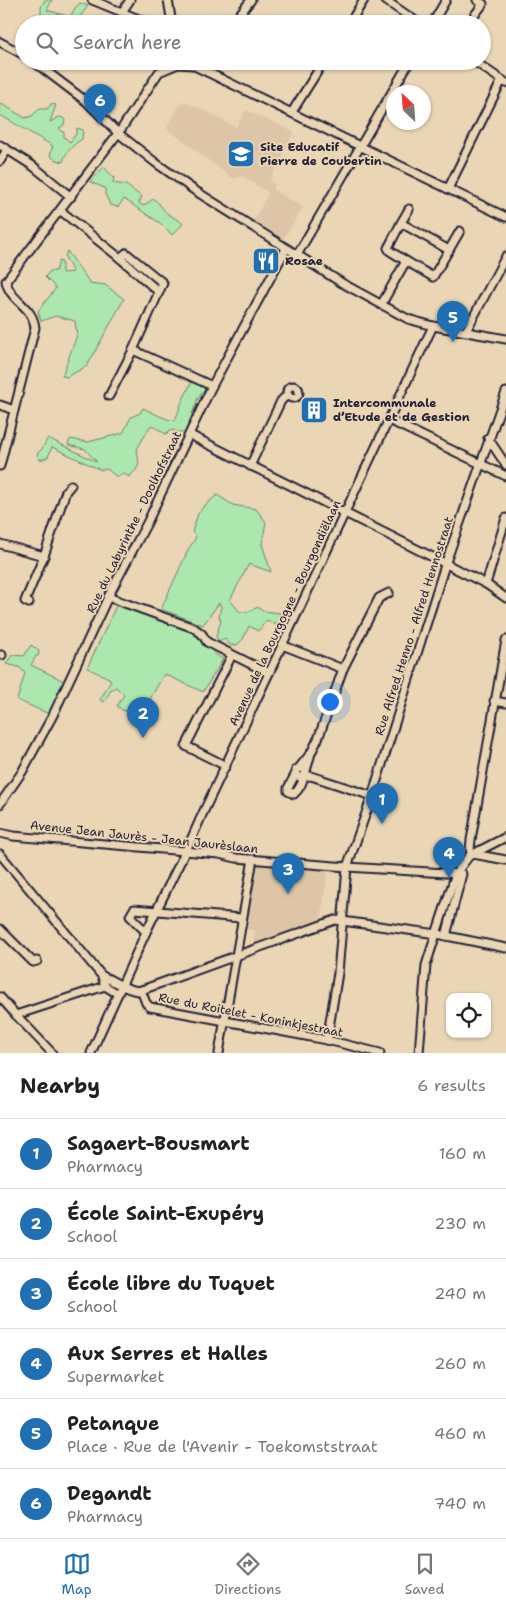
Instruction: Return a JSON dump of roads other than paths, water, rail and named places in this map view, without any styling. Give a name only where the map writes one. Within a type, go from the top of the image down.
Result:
[{"type":"street","points":[[92,0],[129,15]]},
{"type":"street","points":[[122,12],[130,0]]},
{"type":"street","points":[[168,0],[170,15]]},
{"type":"street","points":[[239,15],[251,0]]},
{"type":"street","points":[[355,15],[364,0]]},
{"type":"street","points":[[385,0],[407,15]]},
{"type":"street","points":[[437,15],[446,0]]},
{"type":"street","points":[[475,15],[483,4],[477,0]]},
{"type":"street","points":[[0,42],[15,50]]},
{"type":"street","points":[[45,70],[87,102],[118,133],[194,190],[286,249],[381,305],[408,319],[433,326],[506,339]]},
{"type":"street","points":[[0,466],[35,328],[34,319],[8,289],[6,281],[61,211],[118,133],[159,72],[163,70]]},
{"type":"street","points":[[203,70],[506,218]]},
{"type":"street","points":[[292,112],[318,70]]},
{"type":"street","points":[[297,255],[405,70]]},
{"type":"street","points":[[448,189],[504,81],[488,70]]},
{"type":"street","points":[[0,145],[33,166],[71,197]]},
{"type":"street","points":[[0,161],[7,150]]},
{"type":"street","points":[[409,209],[388,248],[406,262],[433,277],[460,231]]},
{"type":"street","points":[[61,211],[159,292],[133,350],[109,396]]},
{"type":"street","points":[[401,223],[449,250]]},
{"type":"street","name":"Rue du Labyrinthe - Doolhofstraat","points":[[0,804],[22,772],[53,716],[108,597],[147,523],[212,386],[286,249]]},
{"type":"street","points":[[466,332],[506,256]]},
{"type":"street","points":[[381,305],[406,262]]},
{"type":"street","name":"Avenue de la Bourgogne - Bourgondiëlaan","points":[[91,1053],[146,932],[433,326]]},
{"type":"street","points":[[133,350],[212,386]]},
{"type":"street","name":"Rue Alfred Henno - Alfred Hennostraat","points":[[327,1040],[338,973],[347,867],[372,796],[444,564],[506,392]]},
{"type":"street","points":[[250,466],[281,401],[288,394]]},
{"type":"street","points":[[0,405],[14,410]]},
{"type":"street","points":[[389,420],[506,476]]},
{"type":"street","points":[[190,435],[486,584],[506,598]]},
{"type":"street","points":[[488,438],[506,465]]},
{"type":"street","points":[[29,603],[25,601],[44,556],[69,484],[79,489]]},
{"type":"street","points":[[486,584],[506,518]]},
{"type":"street","points":[[0,544],[44,556]]},
{"type":"street","points":[[311,753],[297,770],[288,788],[288,792],[294,794],[300,790],[311,753],[318,739],[343,669],[379,598],[389,593]]},
{"type":"street","points":[[108,597],[194,628],[202,634],[207,642],[269,673]]},
{"type":"street","points":[[506,640],[494,700],[470,850],[473,854],[506,860]]},
{"type":"street","points":[[282,645],[343,669]]},
{"type":"street","points":[[226,766],[186,746],[232,654]]},
{"type":"street","points":[[494,700],[506,703]]},
{"type":"street","points":[[297,770],[299,777],[305,774],[372,796]]},
{"type":"street","name":"Avenue Jean Jaurès - Jean Jaurèslaan","points":[[0,833],[13,836],[219,854],[253,859],[347,867],[456,873]]},
{"type":"street","points":[[419,1053],[426,965],[456,873],[468,856],[506,837]]},
{"type":"street","name":"Rue du Roitelet - Koninkjestraat","points":[[0,854],[102,976],[105,986]]},
{"type":"street","points":[[219,1053],[253,859]]},
{"type":"street","points":[[446,936],[462,874],[456,873]]},
{"type":"street","points":[[146,932],[130,916],[134,909],[242,918]]},
{"type":"street","points":[[141,990],[334,920],[437,934],[506,948]]},
{"type":"street","points":[[0,929],[33,962],[37,961]]},
{"type":"street","name":"Rue du Roitelet - Koninkjestraat","points":[[102,976],[122,986],[136,991],[141,990],[146,1003],[150,1007],[327,1040],[380,1053]]},
{"type":"street","points":[[16,1015],[105,986],[118,994]]},
{"type":"street","points":[[0,997],[52,1053]]},
{"type":"place","name":"Degandt","points":[[100,125]]},
{"type":"place","name":"Site Educatif Pierre de Coubertin","points":[[241,154]]},
{"type":"place","name":"Rosae","points":[[266,261]]},
{"type":"place","name":"Petanque","points":[[453,342]]},
{"type":"place","name":"Intercommunale d’Etude et de Gestion","points":[[314,410]]},
{"type":"place","name":"École Saint-Exupéry","points":[[143,738]]},
{"type":"place","name":"Sagaert-Bousmart","points":[[382,824]]},
{"type":"place","name":"Aux Serres et Halles","points":[[449,878]]},
{"type":"place","name":"École libre du Tuquet","points":[[288,894]]}]
